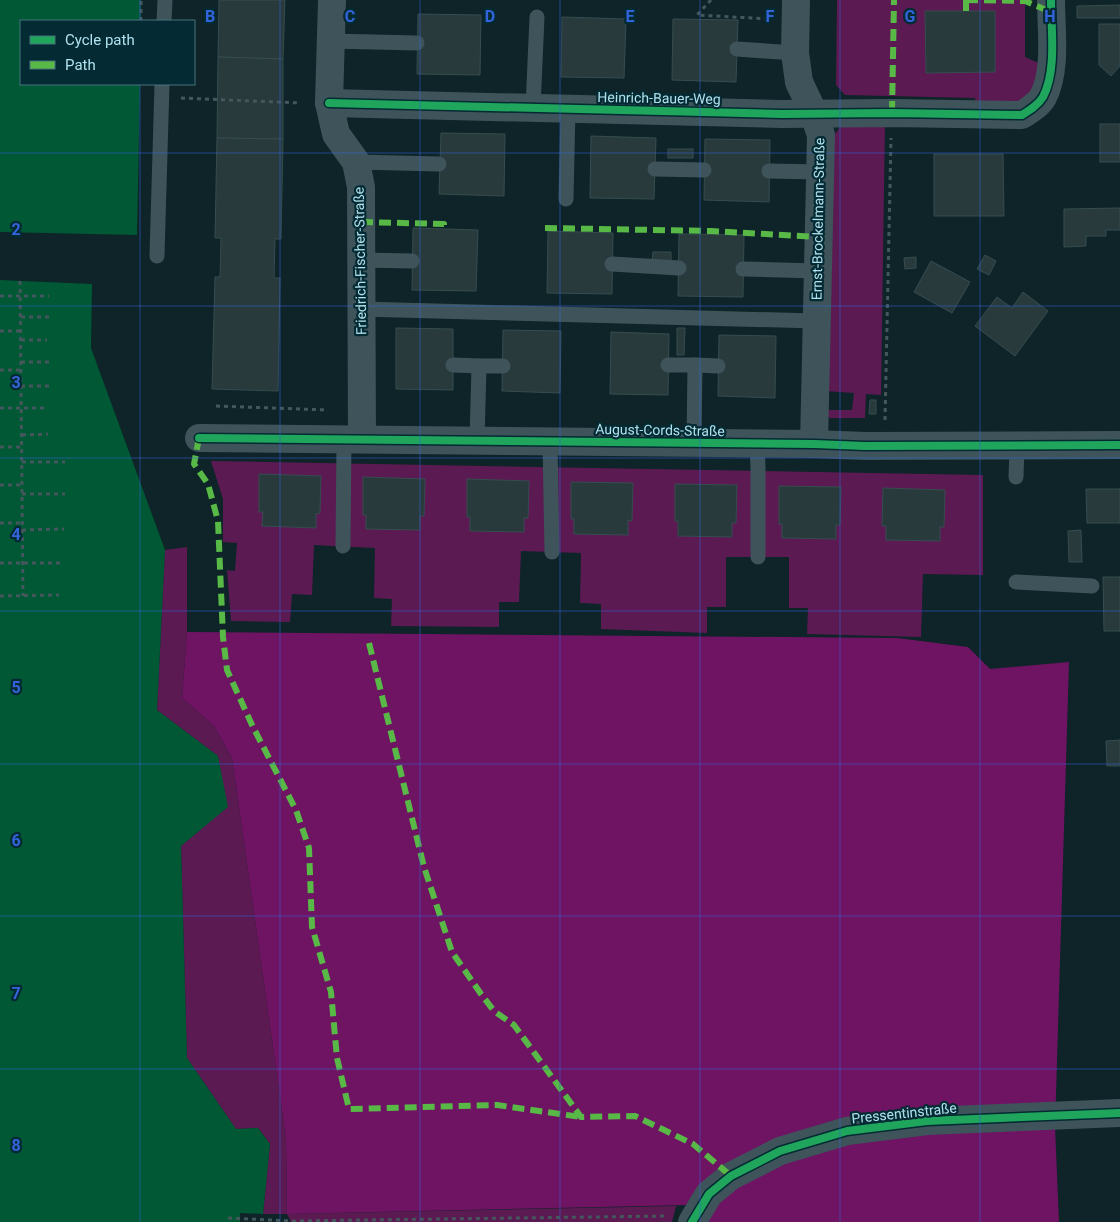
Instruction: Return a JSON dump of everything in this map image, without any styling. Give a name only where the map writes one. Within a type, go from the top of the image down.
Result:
[{"type":"street","name":"Friedrich-Fischer-Straße","points":[[332,0],[329,103],[336,134],[356,162],[361,187],[361,309],[353,439]]},
{"type":"street","name":"Ernst-Brockelmann-Straße","points":[[796,0],[795,53],[798,82],[814,114],[821,135],[814,444]]},
{"type":"street","name":"Heinrich-Bauer-Weg","points":[[329,103],[814,114],[1022,115],[1034,108],[1042,98],[1048,83],[1051,66],[1050,0]]},
{"type":"street","name":"August-Cords-Straße","points":[[199,438],[756,443],[865,446],[1120,445]]},
{"type":"street","name":"Pressentinstraße","points":[[693,1220],[709,1194],[731,1176],[780,1151],[847,1131],[927,1121],[1120,1113]]},
{"type":"lane","points":[[164,20],[165,0]]},
{"type":"lane","points":[[534,108],[537,16]]},
{"type":"lane","points":[[331,41],[417,43]]},
{"type":"lane","points":[[737,49],[795,53]]},
{"type":"lane","points":[[157,256],[162,85]]},
{"type":"lane","points":[[566,200],[568,109]]},
{"type":"lane","points":[[356,162],[439,164]]},
{"type":"lane","points":[[655,169],[704,170]]},
{"type":"lane","points":[[769,171],[820,172]]},
{"type":"lane","points":[[361,260],[412,260]]},
{"type":"lane","points":[[612,264],[679,268]]},
{"type":"lane","points":[[743,269],[817,271]]},
{"type":"lane","points":[[361,309],[816,321]]},
{"type":"lane","points":[[453,365],[503,366]]},
{"type":"lane","points":[[668,365],[718,366]]},
{"type":"lane","points":[[477,441],[479,366]]},
{"type":"lane","points":[[694,443],[695,366]]},
{"type":"lane","points":[[343,546],[353,439]]},
{"type":"lane","points":[[550,441],[552,552]]},
{"type":"lane","points":[[756,443],[758,468],[758,557]]},
{"type":"lane","points":[[1016,477],[1017,446]]},
{"type":"lane","points":[[1016,582],[1092,586]]},
{"type":"path","points":[[141,0],[141,20]]},
{"type":"path","points":[[711,0],[697,15],[770,19]]},
{"type":"path","points":[[194,98],[300,103]]},
{"type":"path","points":[[885,420],[892,113]]},
{"type":"path","points":[[20,281],[23,596]]},
{"type":"path","points":[[0,296],[49,296]]},
{"type":"path","points":[[21,317],[49,316]]},
{"type":"path","points":[[0,331],[21,331]]},
{"type":"path","points":[[21,340],[48,340]]},
{"type":"path","points":[[21,362],[49,362]]},
{"type":"path","points":[[0,370],[21,370]]},
{"type":"path","points":[[21,386],[49,386]]},
{"type":"path","points":[[216,406],[336,410]]},
{"type":"path","points":[[0,408],[48,408]]},
{"type":"path","points":[[22,435],[48,434]]},
{"type":"path","points":[[0,447],[22,447]]},
{"type":"path","points":[[22,462],[65,462]]},
{"type":"path","points":[[0,485],[22,485]]},
{"type":"path","points":[[22,494],[65,494]]},
{"type":"path","points":[[0,523],[22,523]]},
{"type":"path","points":[[22,530],[64,529]]},
{"type":"path","points":[[0,563],[64,563]]},
{"type":"path","points":[[0,596],[59,595]]},
{"type":"path","points":[[228,1218],[291,1221],[673,1216],[693,1220]]},
{"type":"shaded area","points":[[0,0],[141,0],[141,20],[20,20],[20,85],[140,85],[137,235],[0,232]]},
{"type":"shaded area","points":[[837,0],[1025,0],[1025,57],[1043,65],[1034,86],[1024,99],[1003,108],[976,108],[975,98],[845,95],[836,85]]},
{"type":"shaded area","points":[[885,121],[881,395],[866,394],[865,418],[829,418],[825,410],[852,410],[854,393],[825,391],[833,137],[840,127]]},
{"type":"shaded area","points":[[0,280],[92,284],[91,348],[165,550],[157,710],[218,756],[228,807],[181,846],[187,1058],[236,1129],[258,1128],[270,1144],[263,1214],[240,1213],[240,1222],[0,1222]]},
{"type":"shaded area","points":[[211,461],[983,475],[983,575],[923,574],[921,637],[807,634],[808,608],[789,608],[789,557],[726,557],[726,607],[707,607],[707,633],[601,629],[601,604],[580,603],[581,553],[521,551],[519,602],[499,602],[499,627],[391,626],[392,599],[374,598],[375,548],[314,545],[312,595],[292,594],[290,622],[231,621],[227,570],[235,571],[237,543],[223,542],[223,499]]},
{"type":"shaded area","points":[[187,547],[187,632],[182,698],[214,726],[232,758],[286,1139],[287,1214],[263,1214],[270,1144],[258,1128],[236,1129],[187,1058],[181,846],[227,807],[218,756],[157,710],[165,550]]},
{"type":"shaded area","points":[[187,632],[897,638],[968,647],[990,669],[1069,662],[1055,1127],[1059,1222],[701,1222],[690,1205],[287,1214],[286,1139],[232,758],[214,726],[182,698]]},
{"type":"shaded area","points":[[676,1206],[672,1222],[291,1222],[287,1214]]},
{"type":"building","points":[[219,0],[285,0],[283,59],[218,57]]},
{"type":"building","points":[[1120,5],[1120,18],[1077,18],[1077,6]]},
{"type":"building","points":[[925,11],[995,11],[995,72],[926,73]]},
{"type":"building","points":[[418,14],[481,15],[480,75],[417,74]]},
{"type":"building","points":[[562,17],[626,19],[624,78],[561,77]]},
{"type":"building","points":[[673,19],[738,20],[736,82],[672,80]]},
{"type":"building","points":[[1099,24],[1120,24],[1120,66],[1111,76],[1099,65]]},
{"type":"building","points":[[218,57],[283,59],[283,139],[217,138]]},
{"type":"building","points":[[1100,124],[1120,124],[1120,162],[1100,162]]},
{"type":"building","points":[[441,133],[505,134],[504,196],[439,194]]},
{"type":"building","points":[[591,136],[656,138],[654,199],[590,198]]},
{"type":"building","points":[[217,138],[283,139],[281,239],[275,239],[274,278],[280,278],[278,391],[212,389],[215,277],[220,277],[221,238],[215,238]]},
{"type":"building","points":[[705,139],[770,140],[769,202],[704,200]]},
{"type":"building","points":[[668,149],[693,149],[693,158],[668,158]]},
{"type":"building","points":[[934,154],[1003,154],[1004,216],[934,216]]},
{"type":"building","points":[[1120,208],[1120,230],[1106,230],[1106,236],[1086,236],[1086,246],[1064,247],[1064,209]]},
{"type":"building","points":[[413,228],[478,230],[476,291],[412,290]]},
{"type":"building","points":[[548,231],[613,233],[612,294],[547,293]]},
{"type":"building","points":[[679,234],[744,235],[743,297],[678,296]]},
{"type":"building","points":[[653,252],[671,252],[671,262],[652,261]]},
{"type":"building","points":[[985,255],[996,261],[989,275],[977,269]]},
{"type":"building","points":[[916,257],[916,268],[905,269],[904,258]]},
{"type":"building","points":[[931,261],[970,282],[952,313],[914,292]]},
{"type":"building","points":[[1023,292],[1048,311],[1015,356],[975,326],[997,297],[1012,308]]},
{"type":"building","points":[[396,328],[453,329],[453,390],[396,389]]},
{"type":"building","points":[[677,328],[685,328],[684,355],[677,355]]},
{"type":"building","points":[[503,330],[561,331],[560,393],[502,391]]},
{"type":"building","points":[[611,332],[669,334],[668,395],[610,394]]},
{"type":"building","points":[[719,335],[776,336],[775,398],[718,396]]},
{"type":"building","points":[[870,400],[876,400],[876,414],[869,414]]},
{"type":"building","points":[[259,474],[321,476],[320,513],[316,514],[316,528],[262,526],[263,512],[259,512]]},
{"type":"building","points":[[363,477],[425,479],[424,516],[420,516],[420,530],[366,529],[366,515],[363,515]]},
{"type":"building","points":[[467,479],[529,481],[528,518],[524,518],[524,532],[470,531],[470,517],[467,517]]},
{"type":"building","points":[[571,482],[633,483],[632,521],[628,520],[628,535],[574,534],[574,519],[571,519]]},
{"type":"building","points":[[675,484],[737,485],[736,523],[732,523],[732,537],[678,536],[678,521],[675,521]]},
{"type":"building","points":[[779,486],[841,487],[840,525],[836,525],[836,539],[782,538],[782,524],[779,524]]},
{"type":"building","points":[[883,488],[945,490],[944,527],[940,527],[940,541],[886,540],[886,526],[882,526]]},
{"type":"building","points":[[1086,489],[1120,489],[1120,523],[1087,523]]},
{"type":"building","points":[[1081,530],[1082,562],[1069,562],[1068,531]]},
{"type":"building","points":[[1103,577],[1120,577],[1120,631],[1104,631]]},
{"type":"building","points":[[1120,740],[1120,766],[1107,766],[1106,741]]},
{"type":"marked path","points":[[892,113],[894,0]]},
{"type":"marked path","points":[[966,0],[1025,1],[1051,12]]},
{"type":"marked path","points":[[966,0],[966,11]]},
{"type":"marked path","points":[[361,222],[444,224],[444,229]]},
{"type":"marked path","points":[[545,228],[711,231],[818,237]]},
{"type":"marked path","points":[[199,438],[194,464],[208,484],[218,521],[223,637],[227,670],[253,727],[296,810],[309,848],[312,927],[331,992],[337,1058],[349,1109],[497,1105],[581,1117]]},
{"type":"marked path","points":[[369,643],[424,867],[452,952],[494,1011],[514,1025],[581,1117],[635,1116],[693,1144],[731,1176]]},
{"type":"cycle path","points":[[329,103],[782,114],[1022,115],[1043,97],[1050,75],[1052,62],[1051,0]]},
{"type":"cycle path","points":[[199,438],[865,446],[1120,445]]},
{"type":"cycle path","points":[[692,1222],[709,1194],[731,1176],[780,1151],[847,1131],[927,1121],[1120,1113]]}]
